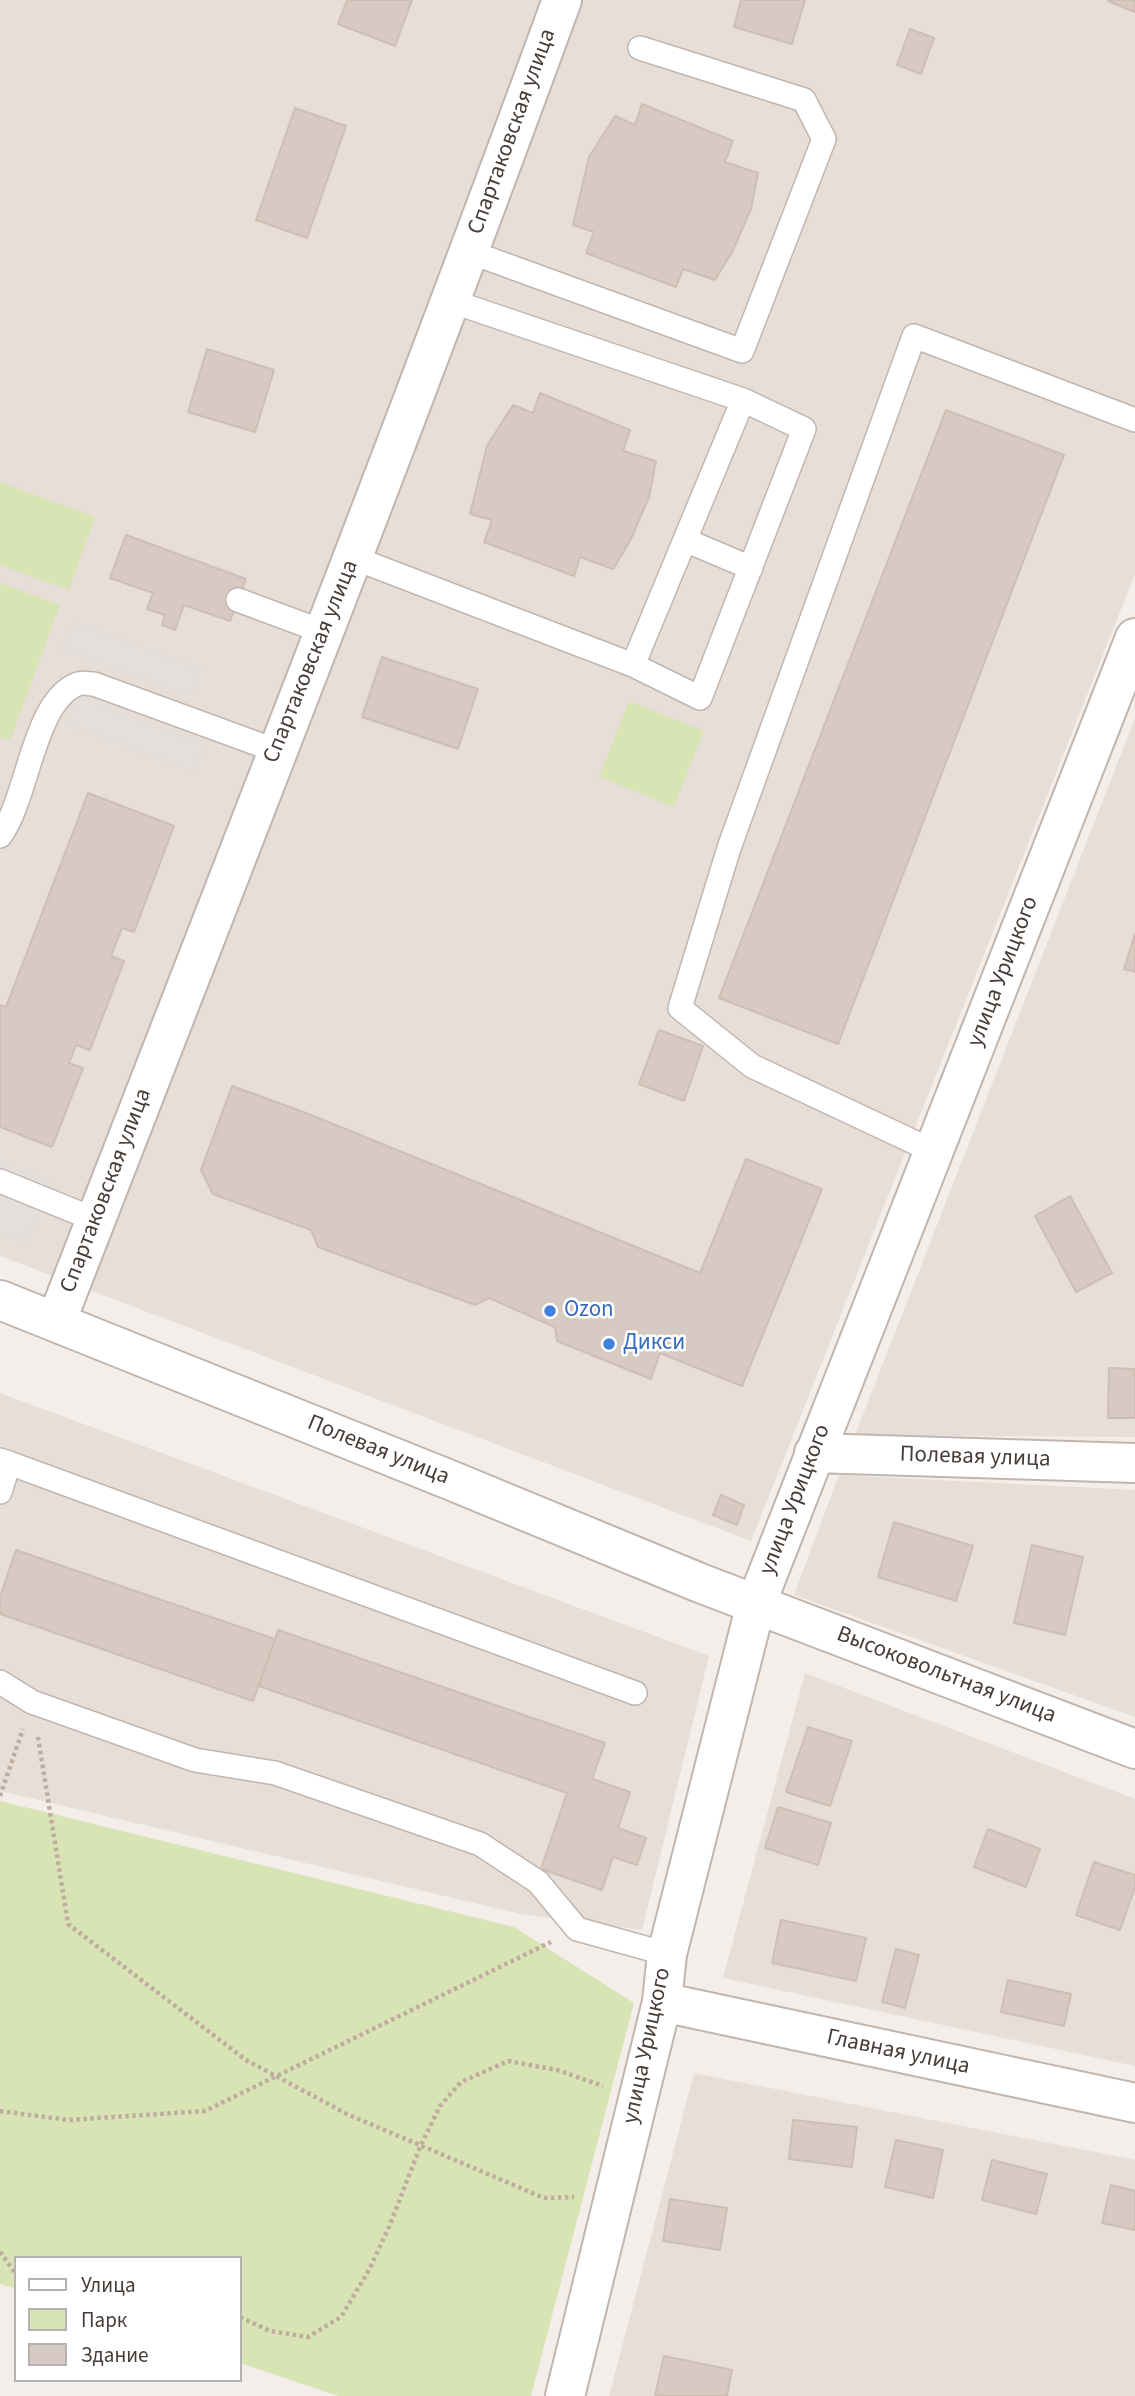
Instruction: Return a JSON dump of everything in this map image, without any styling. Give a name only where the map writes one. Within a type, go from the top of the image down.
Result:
[{"type":"street","name":"Спартаковская улица","points":[[56,1322],[354,558],[562,0]]},
{"type":"street","name":"улица Урицкого","points":[[565,2396],[662,2003],[667,1954],[756,1604],[1135,638]]},
{"type":"street","name":"Полевая улица","points":[[0,1300],[756,1604]]},
{"type":"street","name":"Полевая улица","points":[[814,1453],[1135,1463]]},
{"type":"street","name":"Высоковольтная улица","points":[[756,1604],[1135,1749]]},
{"type":"street","name":"Главная улица","points":[[662,2003],[1135,2103]]},
{"type":"lane","points":[[470,252],[742,351],[824,139],[804,100],[640,48]]},
{"type":"lane","points":[[354,558],[633,665],[700,698],[804,429],[743,400],[451,301]]},
{"type":"lane","points":[[933,1151],[752,1066],[680,1009],[729,848],[914,336],[1135,420]]},
{"type":"lane","points":[[633,665],[743,400]]},
{"type":"lane","points":[[685,540],[751,568]]},
{"type":"lane","points":[[238,600],[324,632]]},
{"type":"lane","points":[[0,836],[12,815],[48,714],[63,694],[80,683],[94,684],[277,751]]},
{"type":"lane","points":[[0,1181],[96,1220]]},
{"type":"lane","points":[[0,1492],[5,1462],[635,1693]]},
{"type":"lane","points":[[0,1682],[33,1702],[195,1760],[275,1773],[480,1844],[538,1882],[577,1930],[667,1954]]},
{"type":"path","points":[[0,1796],[33,1702]]},
{"type":"path","points":[[33,1702],[68,1924],[246,2060],[347,2114],[544,2199],[585,2197]]},
{"type":"path","points":[[0,2111],[68,2120],[205,2110],[577,1930]]},
{"type":"path","points":[[242,2318],[270,2331],[308,2337],[341,2317],[369,2270],[440,2106],[461,2082],[508,2061],[557,2070],[605,2087]]},
{"type":"path","points":[[0,2252],[14,2271]]},
{"type":"shaded area","points":[[0,0],[1135,0],[1135,574],[751,1541],[0,1256]]},
{"type":"shaded area","points":[[73,622],[201,669],[191,696],[63,649]]},
{"type":"shaded area","points":[[77,697],[204,744],[195,771],[66,724]]},
{"type":"shaded area","points":[[1135,718],[1135,1437],[855,1435]]},
{"type":"shaded area","points":[[0,1162],[51,1182],[26,1244],[0,1233]]},
{"type":"shaded area","points":[[0,1393],[709,1656],[642,1930],[521,1914],[0,1791]]},
{"type":"shaded area","points":[[839,1475],[1135,1490],[1135,1717],[794,1595]]},
{"type":"shaded area","points":[[805,1673],[1135,1799],[1135,2066],[723,1978]]},
{"type":"shaded area","points":[[694,2073],[1135,2160],[1135,2396],[609,2396]]},
{"type":"green space","points":[[0,482],[95,517],[69,590],[0,565]]},
{"type":"green space","points":[[0,583],[60,605],[10,741],[0,737]]},
{"type":"green space","points":[[629,701],[704,731],[674,807],[599,777]]},
{"type":"green space","points":[[0,1801],[514,1927],[634,2003],[531,2396],[338,2396],[242,2364],[242,2256],[14,2256],[14,2288],[0,2284]]},
{"type":"building","points":[[347,0],[412,0],[395,46],[338,24]]},
{"type":"building","points":[[741,0],[805,0],[792,44],[734,27]]},
{"type":"building","points":[[1135,0],[1135,12],[1108,1]]},
{"type":"building","points":[[910,29],[934,38],[921,74],[897,65]]},
{"type":"building","points":[[642,104],[733,141],[725,162],[758,173],[751,209],[732,252],[715,280],[683,269],[676,287],[586,253],[594,232],[573,225],[589,157],[615,116],[635,125]]},
{"type":"building","points":[[295,108],[346,126],[307,238],[256,220]]},
{"type":"building","points":[[207,349],[274,370],[255,432],[188,412]]},
{"type":"building","points":[[540,393],[630,430],[623,451],[656,461],[649,497],[630,541],[613,569],[580,557],[574,576],[484,542],[492,520],[470,514],[487,446],[513,405],[533,413]]},
{"type":"building","points":[[946,410],[1064,455],[838,1044],[719,998]]},
{"type":"building","points":[[126,535],[246,579],[230,621],[184,605],[175,630],[162,625],[165,615],[147,609],[153,593],[110,578]]},
{"type":"building","points":[[382,657],[478,689],[458,749],[362,717]]},
{"type":"building","points":[[88,793],[174,826],[134,932],[122,928],[111,956],[124,961],[90,1050],[76,1045],[69,1063],[83,1068],[52,1147],[0,1127],[0,1005],[6,1007]]},
{"type":"building","points":[[1135,934],[1135,972],[1124,969]]},
{"type":"building","points":[[659,1030],[703,1046],[684,1101],[639,1084]]},
{"type":"building","points":[[232,1086],[301,1111],[700,1273],[746,1159],[822,1189],[742,1386],[660,1353],[651,1379],[557,1341],[555,1327],[489,1298],[475,1305],[318,1247],[311,1230],[213,1194],[201,1170]]},
{"type":"building","points":[[1070,1196],[1112,1273],[1076,1292],[1035,1216]]},
{"type":"building","points":[[1109,1368],[1135,1369],[1135,1418],[1108,1418]]},
{"type":"building","points":[[721,1495],[744,1505],[737,1525],[713,1515]]},
{"type":"building","points":[[894,1522],[973,1546],[956,1601],[878,1577]]},
{"type":"building","points":[[1032,1545],[1083,1557],[1065,1635],[1014,1623]]},
{"type":"building","points":[[16,1550],[275,1639],[253,1701],[0,1614],[0,1597]]},
{"type":"building","points":[[278,1630],[605,1743],[592,1779],[630,1792],[618,1828],[646,1838],[637,1865],[613,1857],[602,1890],[541,1869],[567,1793],[259,1686]]},
{"type":"building","points":[[808,1727],[852,1741],[830,1806],[786,1792]]},
{"type":"building","points":[[778,1807],[831,1823],[818,1865],[765,1848]]},
{"type":"building","points":[[988,1829],[1040,1849],[1026,1887],[974,1867]]},
{"type":"building","points":[[1094,1862],[1135,1875],[1135,1887],[1120,1930],[1076,1915]]},
{"type":"building","points":[[781,1920],[866,1938],[856,1981],[772,1963]]},
{"type":"building","points":[[896,1949],[919,1955],[905,2008],[882,2002]]},
{"type":"building","points":[[1008,1980],[1071,1994],[1064,2026],[1001,2012]]},
{"type":"building","points":[[793,2120],[857,2127],[852,2167],[789,2159]]},
{"type":"building","points":[[896,2140],[943,2150],[933,2198],[885,2187]]},
{"type":"building","points":[[992,2160],[1047,2174],[1036,2214],[982,2200]]},
{"type":"building","points":[[1111,2185],[1135,2191],[1135,2230],[1102,2223]]},
{"type":"building","points":[[670,2199],[727,2208],[720,2250],[663,2241]]},
{"type":"building","points":[[664,2356],[732,2370],[727,2396],[655,2396]]},
{"type":"place","name":"Ozon","points":[[550,1311]]},
{"type":"place","name":"Дикси","points":[[609,1344]]}]
